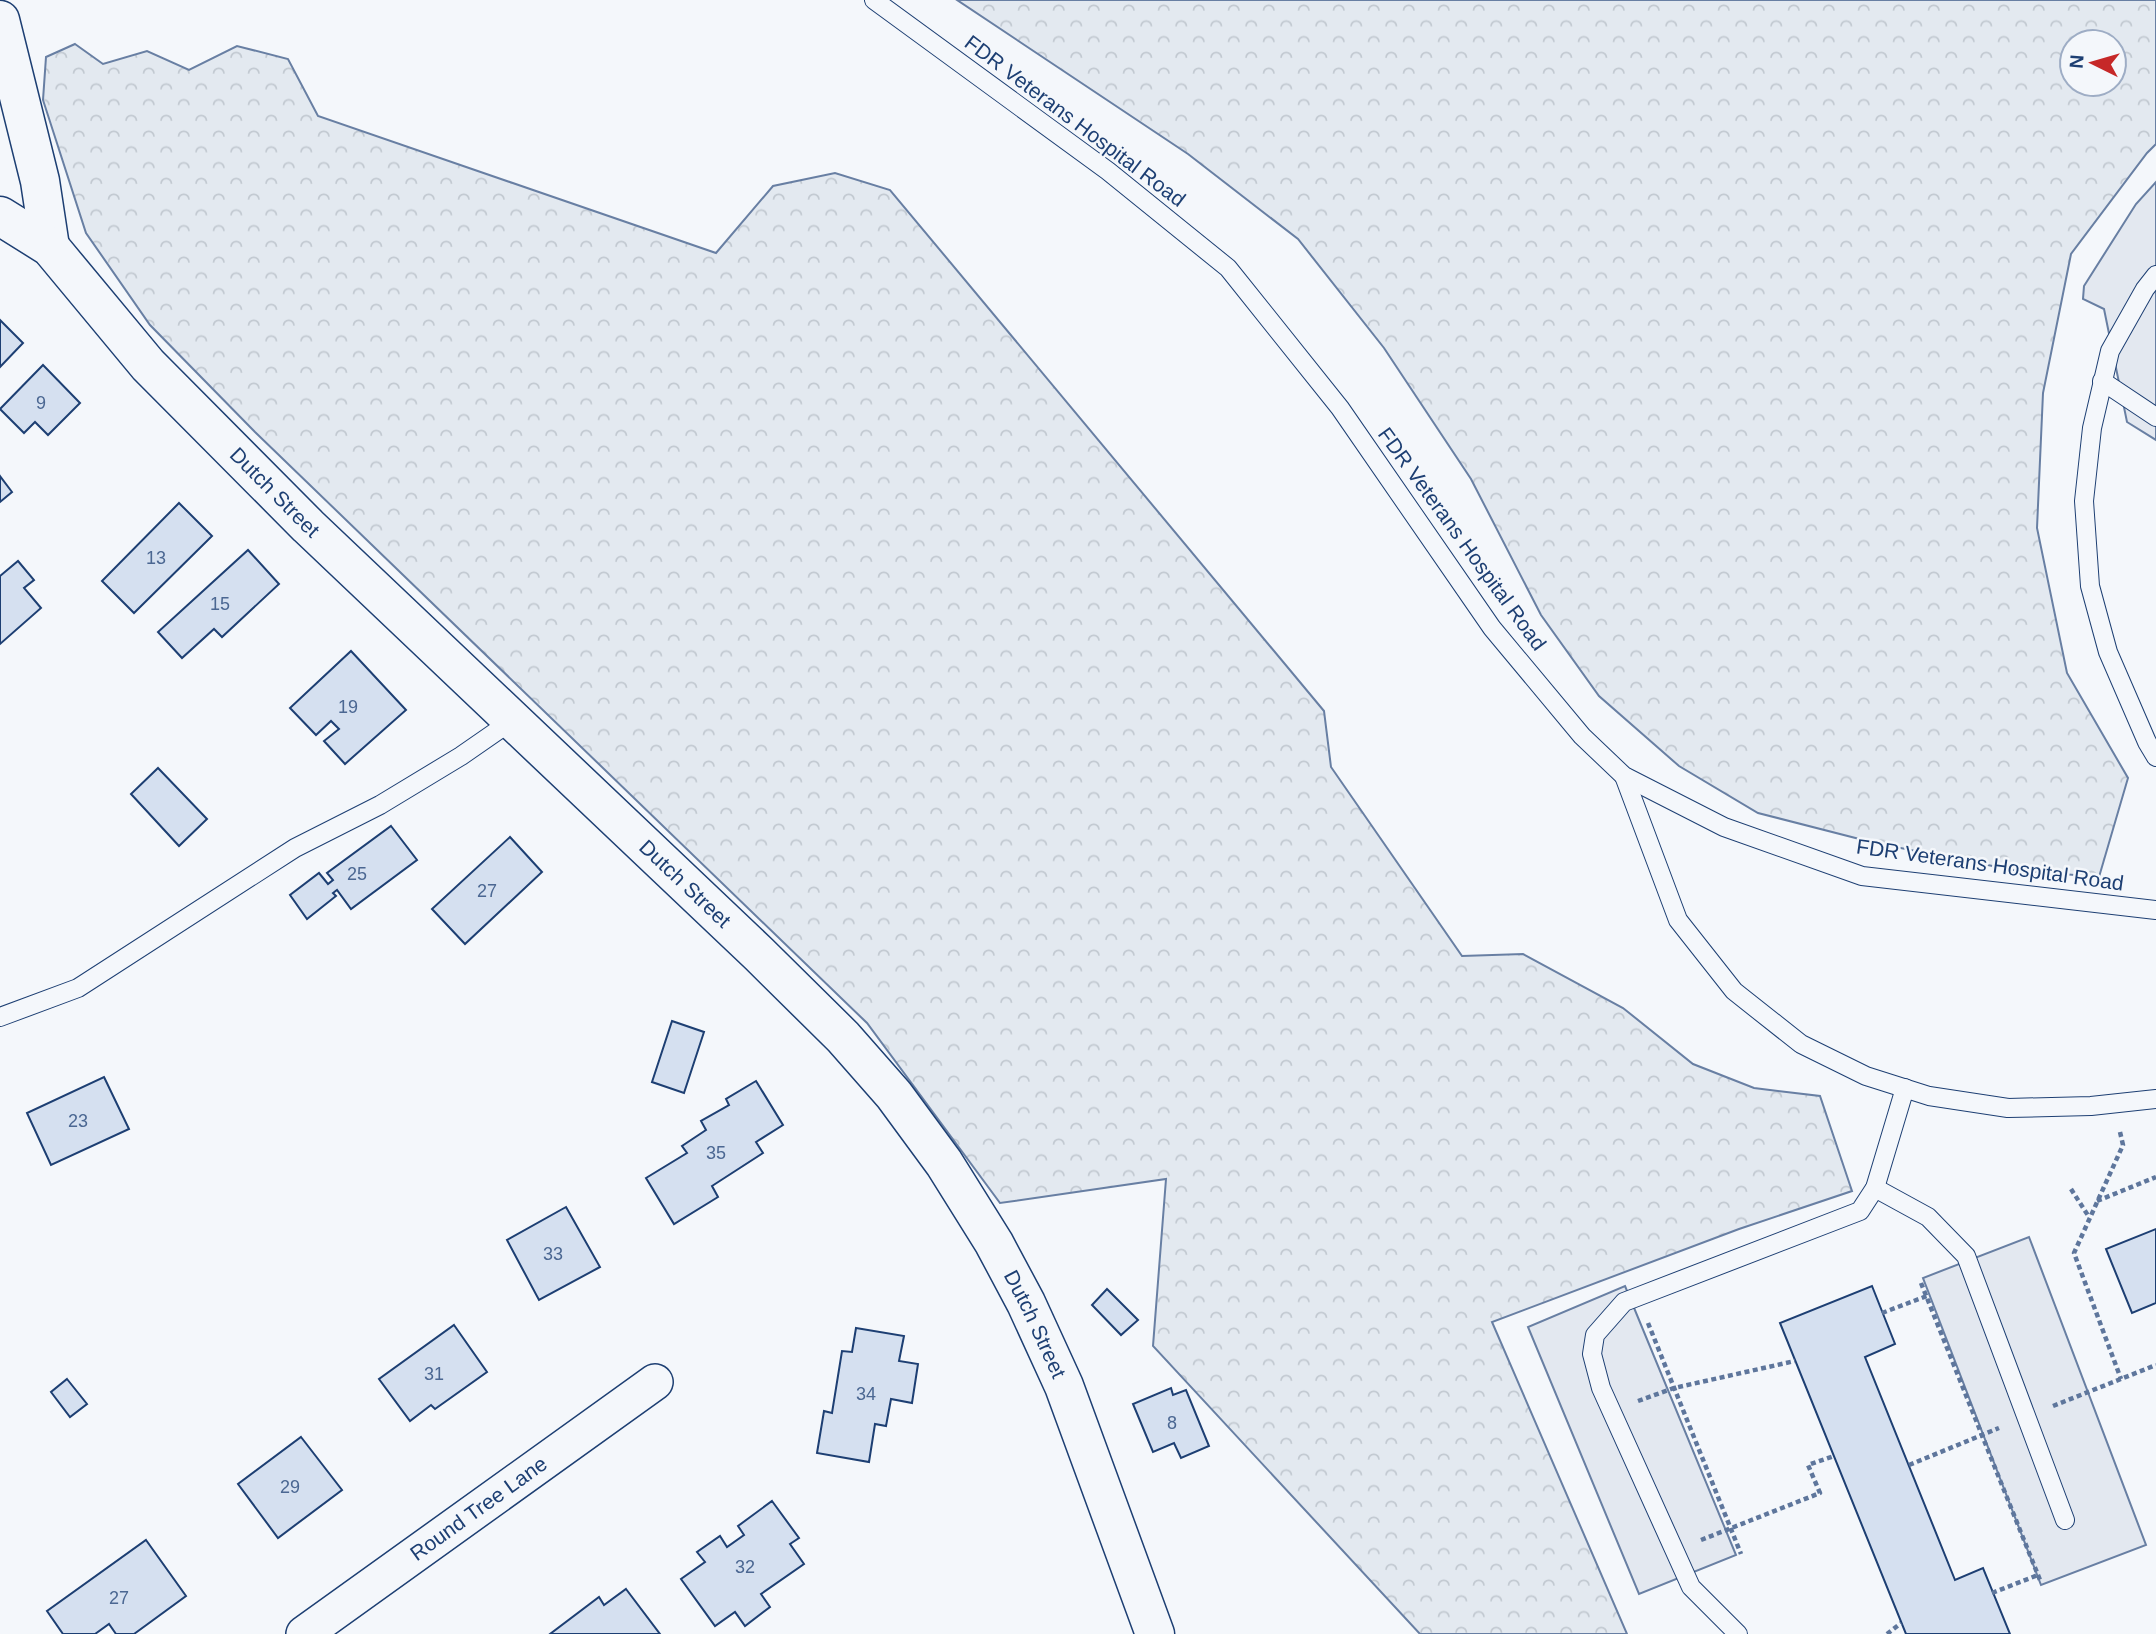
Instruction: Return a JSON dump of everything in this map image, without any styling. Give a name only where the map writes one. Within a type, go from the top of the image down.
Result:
[{"type":"street","points":[[0,20],[40,181],[50,247]]},
{"type":"street","points":[[0,216],[50,247]]},
{"type":"street","name":"Dutch Street","points":[[50,247],[148,365],[308,526],[843,1037],[894,1095],[944,1163],[994,1243],[1026,1303],[1064,1386],[1155,1634]]},
{"type":"street","name":"Round Tree Lane","points":[[304,1634],[655,1382]]},
{"type":"lane","name":"FDR Veterans Hospital Road","points":[[874,0],[1108,171],[1228,268],[1340,408],[1492,628],[1582,736],[1624,776],[1724,827],[1862,876],[2156,910]]},
{"type":"lane","points":[[2156,275],[2145,289],[2110,351],[2092,428],[2084,501],[2090,586],[2108,652],[2156,757]]},
{"type":"lane","points":[[2102,381],[2156,417]]},
{"type":"lane","points":[[0,1017],[78,988],[295,848],[380,805],[461,757],[513,720]]},
{"type":"lane","points":[[1624,776],[1678,920],[1734,991],[1801,1044],[1866,1076],[1929,1097],[2008,1108],[2091,1106],[2156,1099]]},
{"type":"lane","points":[[1738,1634],[1691,1587],[1601,1388],[1592,1354],[1595,1335],[1624,1302],[1860,1211],[1875,1188],[1905,1088]]},
{"type":"lane","points":[[1875,1188],[1928,1217],[1966,1255],[2065,1520]]},
{"type":"path","points":[[2121,1379],[2074,1252],[2123,1145]]},
{"type":"path","points":[[2097,1201],[2156,1177]]},
{"type":"path","points":[[2071,1189],[2089,1217]]},
{"type":"path","points":[[1921,1283],[2039,1578],[1992,1593]]},
{"type":"path","points":[[1882,1313],[1927,1296]]},
{"type":"path","points":[[1646,1319],[1741,1553]]},
{"type":"path","points":[[1611,1411],[1674,1388],[1795,1361]]},
{"type":"path","points":[[2094,1391],[2156,1364]]},
{"type":"path","points":[[1909,1465],[1982,1435]]},
{"type":"path","points":[[1730,1527],[1820,1493],[1808,1465],[1834,1455]]},
{"type":"path","points":[[1887,1634],[1901,1623]]},
{"type":"green space","points":[[957,0],[2156,0],[2156,144],[2071,254],[2043,393],[2037,528],[2067,673],[2128,778],[2099,877],[2013,870],[1875,843],[1758,813],[1679,766],[1599,696],[1541,615],[1471,479],[1384,348],[1298,239],[1188,154]]},
{"type":"green space","points":[[75,44],[103,64],[147,51],[189,70],[237,46],[288,59],[318,116],[716,253],[773,186],[835,173],[890,190],[1324,711],[1331,767],[1462,956],[1523,954],[1623,1008],[1693,1064],[1754,1088],[1820,1096],[1852,1191],[1739,1229],[1492,1322],[1627,1634],[1420,1634],[1153,1346],[1166,1179],[1000,1203],[867,1023],[255,432],[150,325],[86,233],[43,100],[46,57]]},
{"type":"shaded area","points":[[2156,182],[2156,440],[2127,422],[2104,309],[2083,299],[2084,286],[2136,204]]},
{"type":"shaded area","points":[[2029,1237],[2146,1545],[2041,1585],[1923,1278]]},
{"type":"shaded area","points":[[1625,1286],[1736,1555],[1639,1594],[1528,1327]]},
{"type":"building","points":[[0,320],[23,343],[0,367]]},
{"type":"building","points":[[43,365],[80,403],[48,435],[35,422],[24,433],[0,409]]},
{"type":"building","points":[[0,476],[12,492],[0,502]]},
{"type":"building","points":[[179,503],[212,536],[134,613],[102,581]]},
{"type":"building","points":[[248,550],[279,584],[222,637],[214,629],[182,658],[158,632]]},
{"type":"building","points":[[18,561],[34,580],[24,588],[41,608],[0,644],[0,576]]},
{"type":"building","points":[[351,651],[406,710],[345,764],[324,741],[339,729],[331,721],[316,735],[290,708]]},
{"type":"building","points":[[158,768],[207,819],[179,846],[131,794]]},
{"type":"building","points":[[391,826],[417,860],[351,909],[337,890],[333,893],[336,896],[307,919],[290,895],[319,873],[328,884],[333,880],[327,873]]},
{"type":"building","points":[[510,837],[542,872],[465,944],[432,909]]},
{"type":"building","points":[[672,1021],[704,1032],[684,1093],[652,1082]]},
{"type":"building","points":[[104,1077],[129,1129],[51,1165],[27,1113]]},
{"type":"building","points":[[756,1081],[783,1125],[756,1142],[763,1153],[712,1186],[718,1197],[674,1224],[646,1178],[687,1153],[682,1146],[706,1130],[701,1121],[729,1105],[726,1099]]},
{"type":"building","points":[[566,1207],[600,1267],[539,1300],[507,1240]]},
{"type":"building","points":[[2156,1229],[2156,1303],[2132,1313],[2106,1249]]},
{"type":"building","points":[[1872,1286],[1895,1344],[1865,1357],[1955,1580],[1983,1568],[2010,1634],[1906,1634],[1780,1323]]},
{"type":"building","points":[[1107,1289],[1138,1320],[1121,1335],[1092,1305]]},
{"type":"building","points":[[454,1325],[487,1372],[435,1409],[431,1405],[410,1421],[379,1379]]},
{"type":"building","points":[[856,1328],[904,1336],[899,1361],[918,1364],[912,1403],[891,1399],[886,1426],[875,1424],[869,1462],[817,1453],[824,1411],[832,1413],[842,1351],[852,1352]]},
{"type":"building","points":[[67,1379],[87,1404],[70,1417],[51,1392]]},
{"type":"building","points":[[1171,1388],[1173,1395],[1186,1390],[1209,1446],[1181,1458],[1174,1443],[1153,1452],[1133,1404]]},
{"type":"building","points":[[301,1437],[342,1490],[278,1538],[238,1484]]},
{"type":"building","points":[[772,1501],[799,1538],[790,1544],[804,1564],[761,1594],[770,1607],[745,1626],[735,1612],[715,1626],[681,1579],[705,1562],[697,1552],[720,1536],[727,1547],[744,1535],[738,1526]]},
{"type":"building","points":[[146,1540],[186,1596],[134,1634],[116,1634],[109,1624],[95,1634],[63,1634],[47,1611]]},
{"type":"building","points":[[626,1589],[660,1634],[550,1634],[599,1597],[604,1605]]}]
